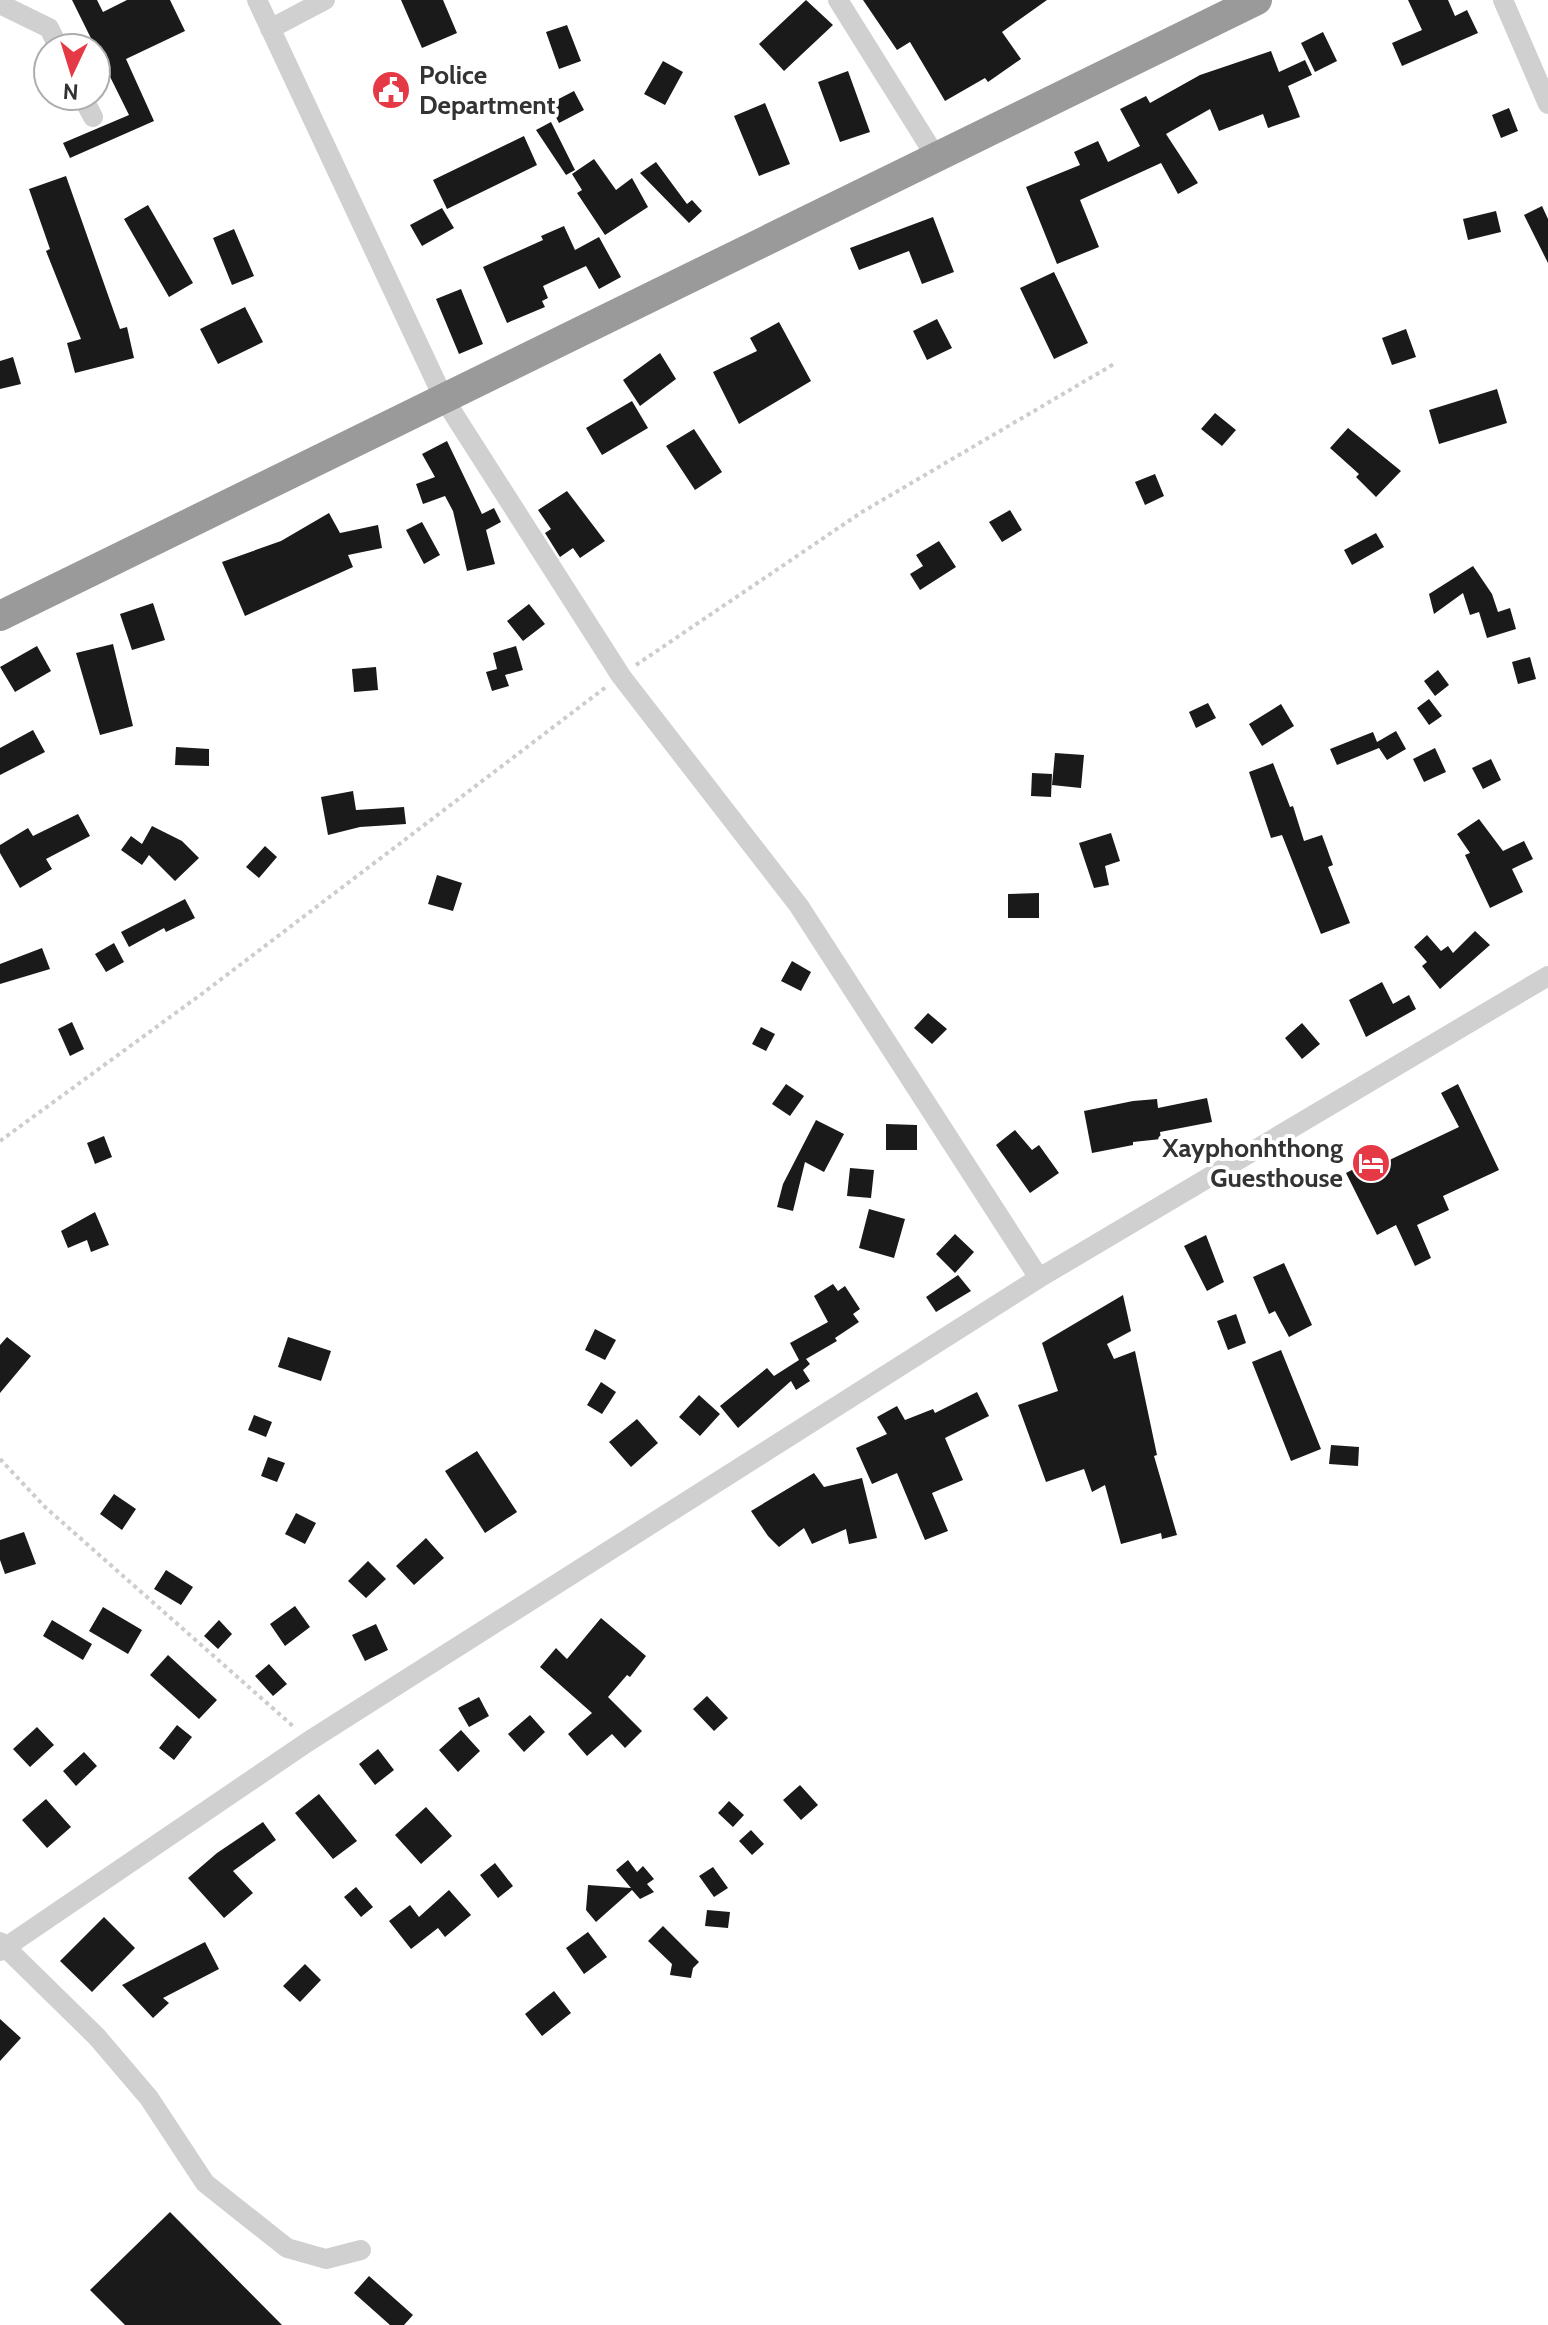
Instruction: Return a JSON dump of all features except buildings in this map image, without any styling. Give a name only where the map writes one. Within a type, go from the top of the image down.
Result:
[{"type":"highway","points":[[0,616],[1257,0]]},
{"type":"street","points":[[257,0],[444,399],[621,676],[799,906],[1039,1278]]},
{"type":"street","points":[[270,29],[325,0]]},
{"type":"street","points":[[838,0],[936,157]]},
{"type":"street","points":[[1503,0],[1548,104]]},
{"type":"street","points":[[0,4],[49,28],[51,32]]},
{"type":"street","points":[[90,112],[93,117]]},
{"type":"street","points":[[361,2250],[326,2259],[287,2248],[205,2183],[149,2098],[97,2037],[2,1947],[309,1741],[1039,1278],[1548,976]]},
{"type":"path","points":[[0,1141],[203,993],[621,676],[862,512],[1114,364]]},
{"type":"path","points":[[0,1459],[45,1507],[309,1741]]},
{"type":"place","name":"Police Department","points":[[391,90]]},
{"type":"place","name":"Xayphonhthong Guesthouse","points":[[1371,1163]]}]
